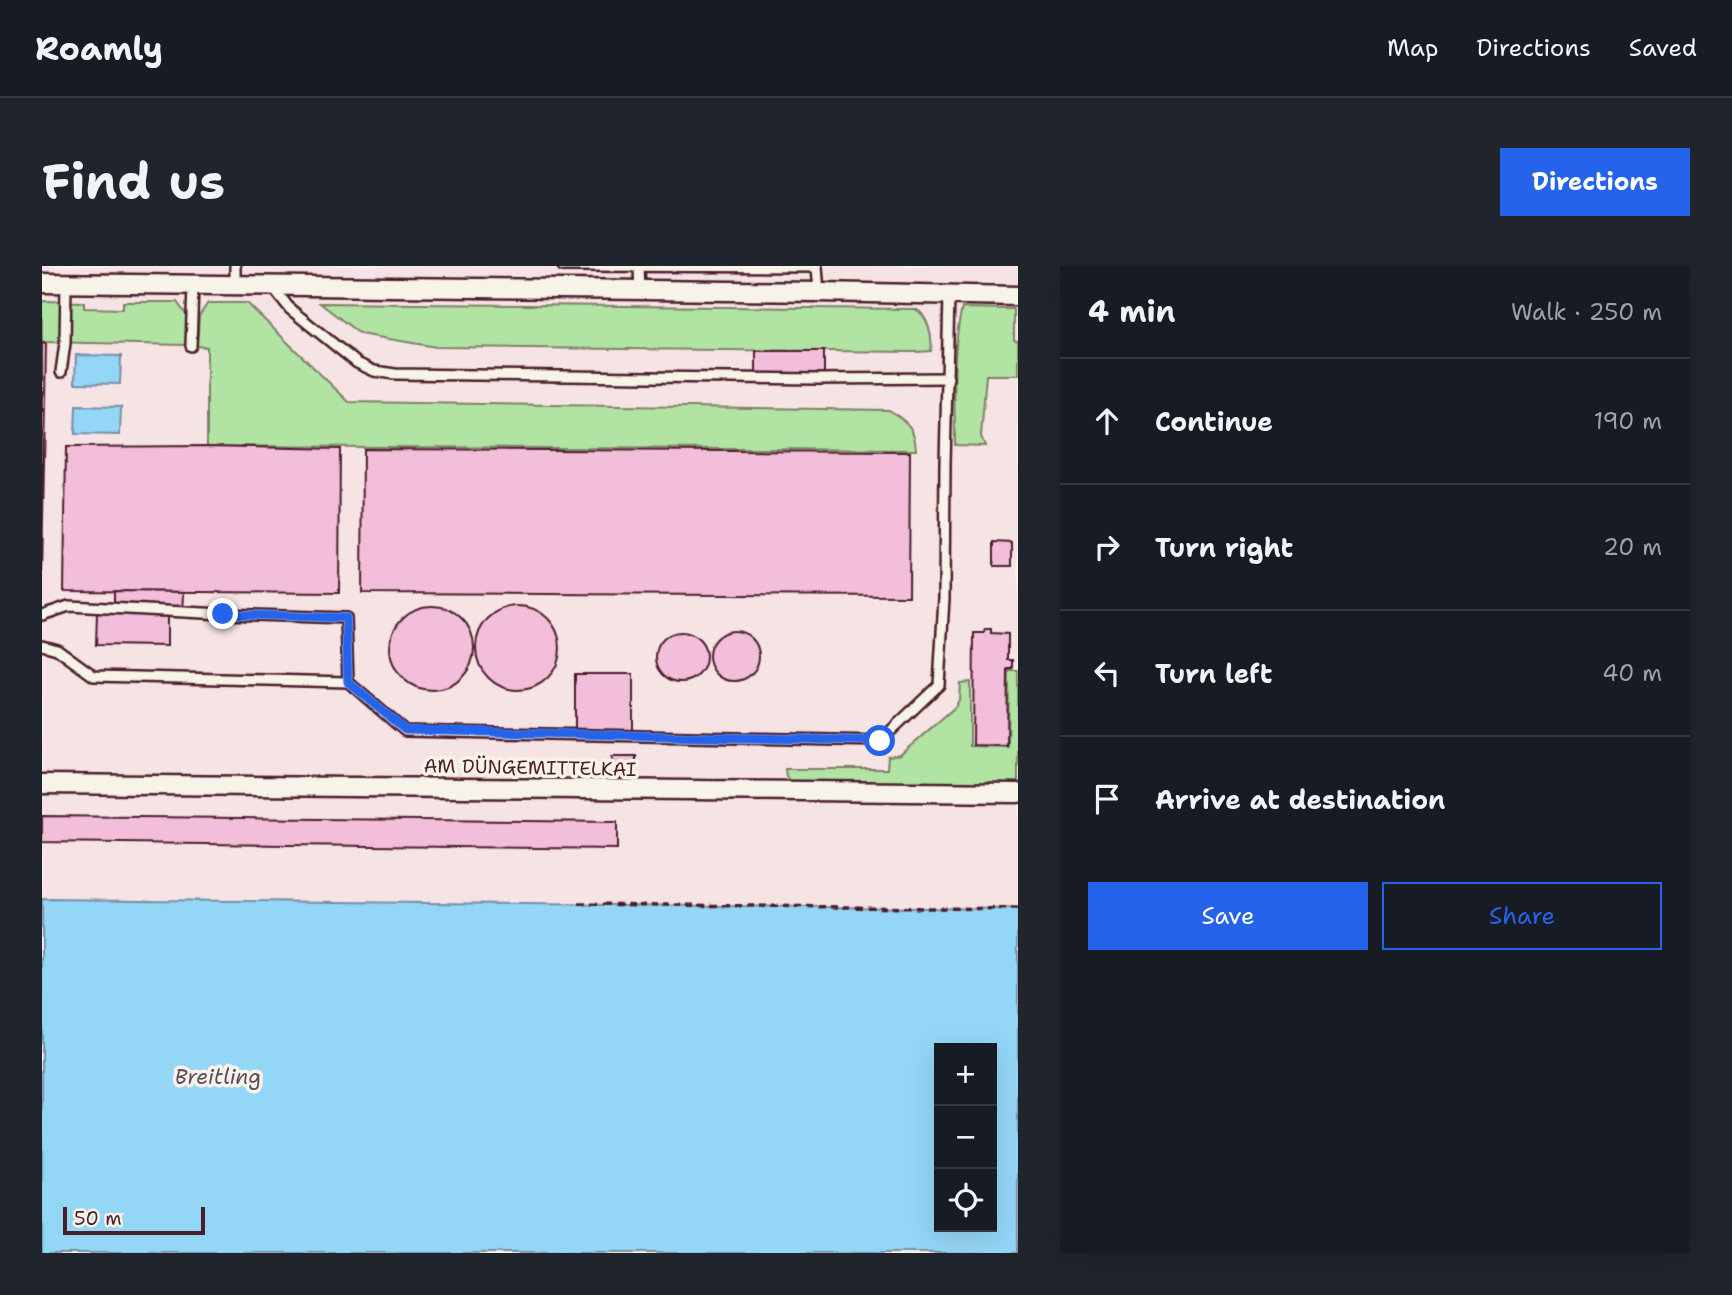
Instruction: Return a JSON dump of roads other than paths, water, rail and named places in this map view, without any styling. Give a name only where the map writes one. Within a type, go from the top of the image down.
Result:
[{"type":"street","points":[[42,283],[1018,296]]},
{"type":"street","name":"AM DÜNGEMITTELKAI","points":[[42,784],[1018,793]]},
{"type":"lane","points":[[234,266],[235,285]]},
{"type":"lane","points":[[563,266],[817,267],[819,292]]},
{"type":"lane","points":[[639,267],[640,291]]},
{"type":"lane","points":[[61,372],[65,343],[66,283]]},
{"type":"lane","points":[[191,346],[193,285]]},
{"type":"lane","points":[[272,286],[290,309],[356,363],[374,371],[395,374],[948,378]]},
{"type":"lane","points":[[42,645],[57,649],[94,676],[348,682],[405,730],[880,741],[939,685],[944,598],[949,295]]},
{"type":"lane","points":[[42,615],[69,606],[346,618],[348,682]]},
{"type":"water","points":[[76,355],[121,356],[120,384],[75,383]]},
{"type":"water","points":[[76,406],[121,407],[120,435],[75,434]]},
{"type":"water","name":"Breitling","points":[[42,899],[1018,909],[1018,1253],[42,1253]]}]
